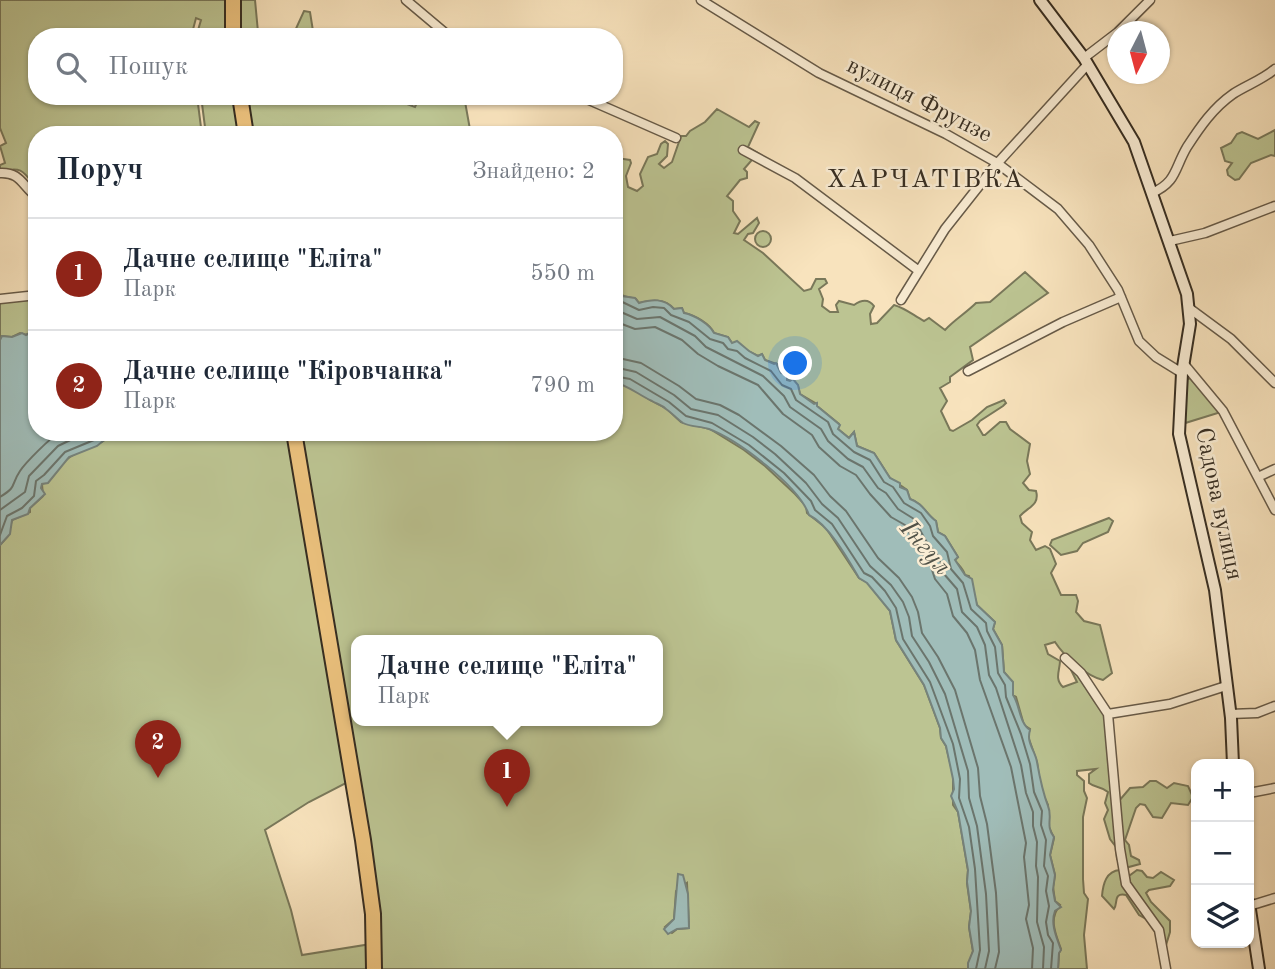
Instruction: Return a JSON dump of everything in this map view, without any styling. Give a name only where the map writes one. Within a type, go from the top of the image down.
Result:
[{"type":"highway","points":[[233,0],[233,28]]},
{"type":"highway","points":[[241,105],[245,126]]},
{"type":"highway","points":[[296,441],[363,840],[373,914],[374,969]]},
{"type":"street","name":"вулиця Фрунзе","points":[[701,0],[819,73],[946,134],[997,163],[1058,209],[1076,227],[1121,297],[1139,341],[1156,357],[1183,368],[1223,411],[1275,510]]},
{"type":"street","name":"Садова вулиця","points":[[1040,0],[1086,61],[1134,142],[1170,241],[1189,308],[1180,444],[1211,568],[1227,686],[1233,759]]},
{"type":"street","points":[[1129,21],[1150,0]]},
{"type":"street","points":[[411,1],[440,28]]},
{"type":"street","points":[[901,300],[945,229],[997,163],[1086,61],[1107,42]]},
{"type":"street","points":[[1152,193],[1169,183],[1187,148],[1207,118],[1231,96],[1258,82],[1275,69]]},
{"type":"street","points":[[601,105],[676,138]]},
{"type":"street","points":[[743,150],[795,178],[919,271]]},
{"type":"street","points":[[0,173],[12,173],[28,191]]},
{"type":"street","points":[[1170,241],[1205,233],[1275,206]]},
{"type":"street","points":[[0,299],[28,296]]},
{"type":"street","points":[[968,371],[1063,322],[1121,297]]},
{"type":"street","points":[[1189,308],[1231,339],[1275,383]]},
{"type":"street","points":[[1258,477],[1275,469]]},
{"type":"street","points":[[1065,658],[1081,673],[1108,714],[1119,849],[1126,884],[1159,930],[1166,969]]},
{"type":"street","points":[[1108,714],[1170,704],[1227,686]]},
{"type":"street","points":[[1230,714],[1257,713],[1275,706]]},
{"type":"street","points":[[1254,792],[1275,788]]},
{"type":"street","points":[[1254,904],[1275,898]]},
{"type":"street","points":[[1254,937],[1259,969]]},
{"type":"green space","points":[[0,0],[229,0],[230,28],[199,28],[201,20],[196,18],[193,28],[28,28],[28,105],[198,105],[201,126],[28,126],[28,177],[13,169],[0,172],[0,165],[5,163],[0,146],[6,143],[0,128]]},
{"type":"green space","points":[[240,0],[255,0],[258,28],[241,28]]},
{"type":"green space","points":[[304,11],[310,12],[313,28],[296,28]]},
{"type":"green space","points":[[202,105],[237,105],[240,126],[205,126]]},
{"type":"green space","points":[[247,105],[466,105],[469,126],[250,126]]},
{"type":"green space","points":[[717,109],[749,127],[755,121],[759,123],[748,147],[758,153],[744,169],[747,178],[740,180],[727,196],[733,201],[733,211],[740,221],[734,233],[738,234],[757,218],[759,223],[753,233],[748,234],[744,240],[763,253],[804,291],[811,289],[816,279],[825,279],[827,283],[819,289],[823,299],[822,306],[830,312],[838,312],[836,305],[839,301],[854,305],[867,301],[874,306],[870,314],[871,324],[877,323],[894,305],[924,321],[929,318],[945,330],[976,303],[990,302],[1025,272],[1048,293],[970,347],[973,360],[940,388],[947,401],[941,411],[953,431],[987,407],[1004,400],[1006,403],[1003,406],[977,425],[985,435],[1000,422],[1006,422],[1010,429],[1030,444],[1027,461],[1030,474],[1023,483],[1029,490],[1036,491],[1037,496],[1035,503],[1020,516],[1022,523],[1032,532],[1030,540],[1036,550],[1045,546],[1050,549],[1056,564],[1051,573],[1061,595],[1076,595],[1076,612],[1084,621],[1100,625],[1112,673],[1103,680],[1096,678],[1076,665],[1055,642],[1045,645],[1048,654],[1060,661],[1060,684],[1063,687],[1077,682],[1071,670],[1073,668],[1105,713],[1119,801],[1130,788],[1143,787],[1150,781],[1156,781],[1167,788],[1174,783],[1188,786],[1191,793],[1188,805],[1171,803],[1162,818],[1153,817],[1145,805],[1140,804],[1136,808],[1125,840],[1131,856],[1139,860],[1140,864],[1125,868],[1117,859],[1116,847],[1110,839],[1104,819],[1108,810],[1105,803],[1108,792],[1089,783],[1089,774],[1096,769],[1077,771],[1077,775],[1084,781],[1087,798],[1083,817],[1083,879],[1084,893],[1088,899],[1084,935],[1087,969],[1058,969],[1061,949],[1055,933],[1054,916],[1060,905],[1055,901],[1055,875],[1050,855],[1054,838],[1048,825],[1048,805],[1041,790],[1037,762],[1028,736],[1030,729],[1024,725],[1016,697],[1013,695],[1013,683],[1004,672],[1002,645],[993,629],[995,622],[977,605],[969,576],[965,575],[955,560],[958,557],[945,536],[938,532],[936,521],[918,503],[910,499],[907,490],[890,478],[874,453],[857,446],[854,432],[849,438],[838,429],[839,424],[817,404],[800,394],[793,379],[787,379],[787,375],[781,373],[777,364],[765,360],[762,354],[758,356],[732,343],[728,337],[714,333],[702,320],[684,313],[682,308],[674,309],[658,301],[639,303],[636,299],[623,296],[623,159],[630,160],[631,163],[626,176],[628,187],[637,191],[643,186],[640,174],[648,157],[657,154],[665,141],[668,144],[667,156],[659,164],[664,168],[672,162],[681,136],[686,136],[705,122]]},
{"type":"green space","points":[[1275,130],[1275,156],[1251,163],[1239,179],[1235,180],[1228,175],[1227,170],[1232,163],[1225,161],[1221,148],[1242,132],[1258,139]]},
{"type":"green space","points":[[763,231],[771,239],[763,247],[755,239]]},
{"type":"green space","points":[[28,296],[28,334],[2,336],[0,340],[0,300]]},
{"type":"green space","points":[[1190,378],[1221,412],[1182,424],[1186,380]]},
{"type":"green space","points":[[623,384],[666,408],[681,422],[710,429],[744,450],[795,494],[806,506],[807,513],[826,528],[859,578],[867,582],[890,611],[896,640],[924,685],[946,746],[953,775],[953,805],[958,812],[968,870],[971,911],[969,927],[973,951],[968,969],[377,969],[299,441],[623,441]],"holes":[[[687,883],[689,928],[677,929],[672,933],[665,927],[674,919],[676,891]]]},
{"type":"green space","points":[[104,441],[291,441],[350,781],[309,802],[265,830],[291,910],[302,955],[371,944],[371,969],[0,969],[0,545],[8,536],[12,520],[30,512],[30,508],[43,496],[42,484],[50,479],[66,460]]},
{"type":"green space","points":[[1109,518],[1113,521],[1108,532],[1083,543],[1077,551],[1061,555],[1050,545],[1052,540]]},
{"type":"green space","points":[[1120,870],[1130,885],[1129,876],[1137,870],[1153,878],[1161,872],[1174,880],[1170,886],[1146,893],[1170,921],[1166,945],[1146,919],[1139,915],[1126,895],[1119,895],[1114,909],[1102,896],[1108,876]]},
{"type":"water","name":"Інгул","points":[[623,296],[635,298],[639,303],[658,300],[674,309],[682,308],[684,313],[702,321],[714,333],[728,337],[732,343],[737,341],[749,351],[758,356],[762,354],[765,360],[776,363],[781,373],[787,375],[787,380],[793,379],[798,385],[800,394],[814,404],[817,403],[817,406],[840,425],[838,429],[849,438],[854,432],[857,446],[874,453],[890,478],[900,483],[900,487],[907,490],[910,499],[918,503],[936,521],[938,532],[945,536],[958,557],[955,560],[965,575],[972,579],[977,605],[995,622],[993,629],[1002,645],[1004,672],[1013,682],[1013,695],[1024,723],[1030,730],[1030,743],[1036,758],[1049,810],[1050,829],[1054,837],[1050,855],[1055,875],[1053,890],[1055,901],[1061,907],[1055,911],[1053,921],[1061,950],[1058,969],[968,969],[973,951],[969,927],[971,911],[968,870],[958,812],[951,796],[954,789],[953,779],[946,746],[924,685],[896,640],[890,611],[867,583],[859,578],[831,534],[809,515],[793,491],[766,465],[721,435],[709,429],[683,423],[663,406],[623,385]]},
{"type":"water","points":[[22,333],[28,334],[28,441],[103,441],[69,457],[48,483],[42,484],[41,488],[45,494],[30,508],[28,514],[12,520],[10,534],[0,545],[0,340],[2,336],[12,337]]},
{"type":"water","points":[[678,874],[683,875],[688,894],[689,928],[677,929],[668,934],[664,929],[674,919]]},
{"type":"place","name":"Дачне селище \"Кіровчанка\"","points":[[158,778]]},
{"type":"place","name":"Дачне селище \"Еліта\"","points":[[507,807]]},
{"type":"district","name":"ХАРЧАТІВКА","points":[[926,180]]}]
